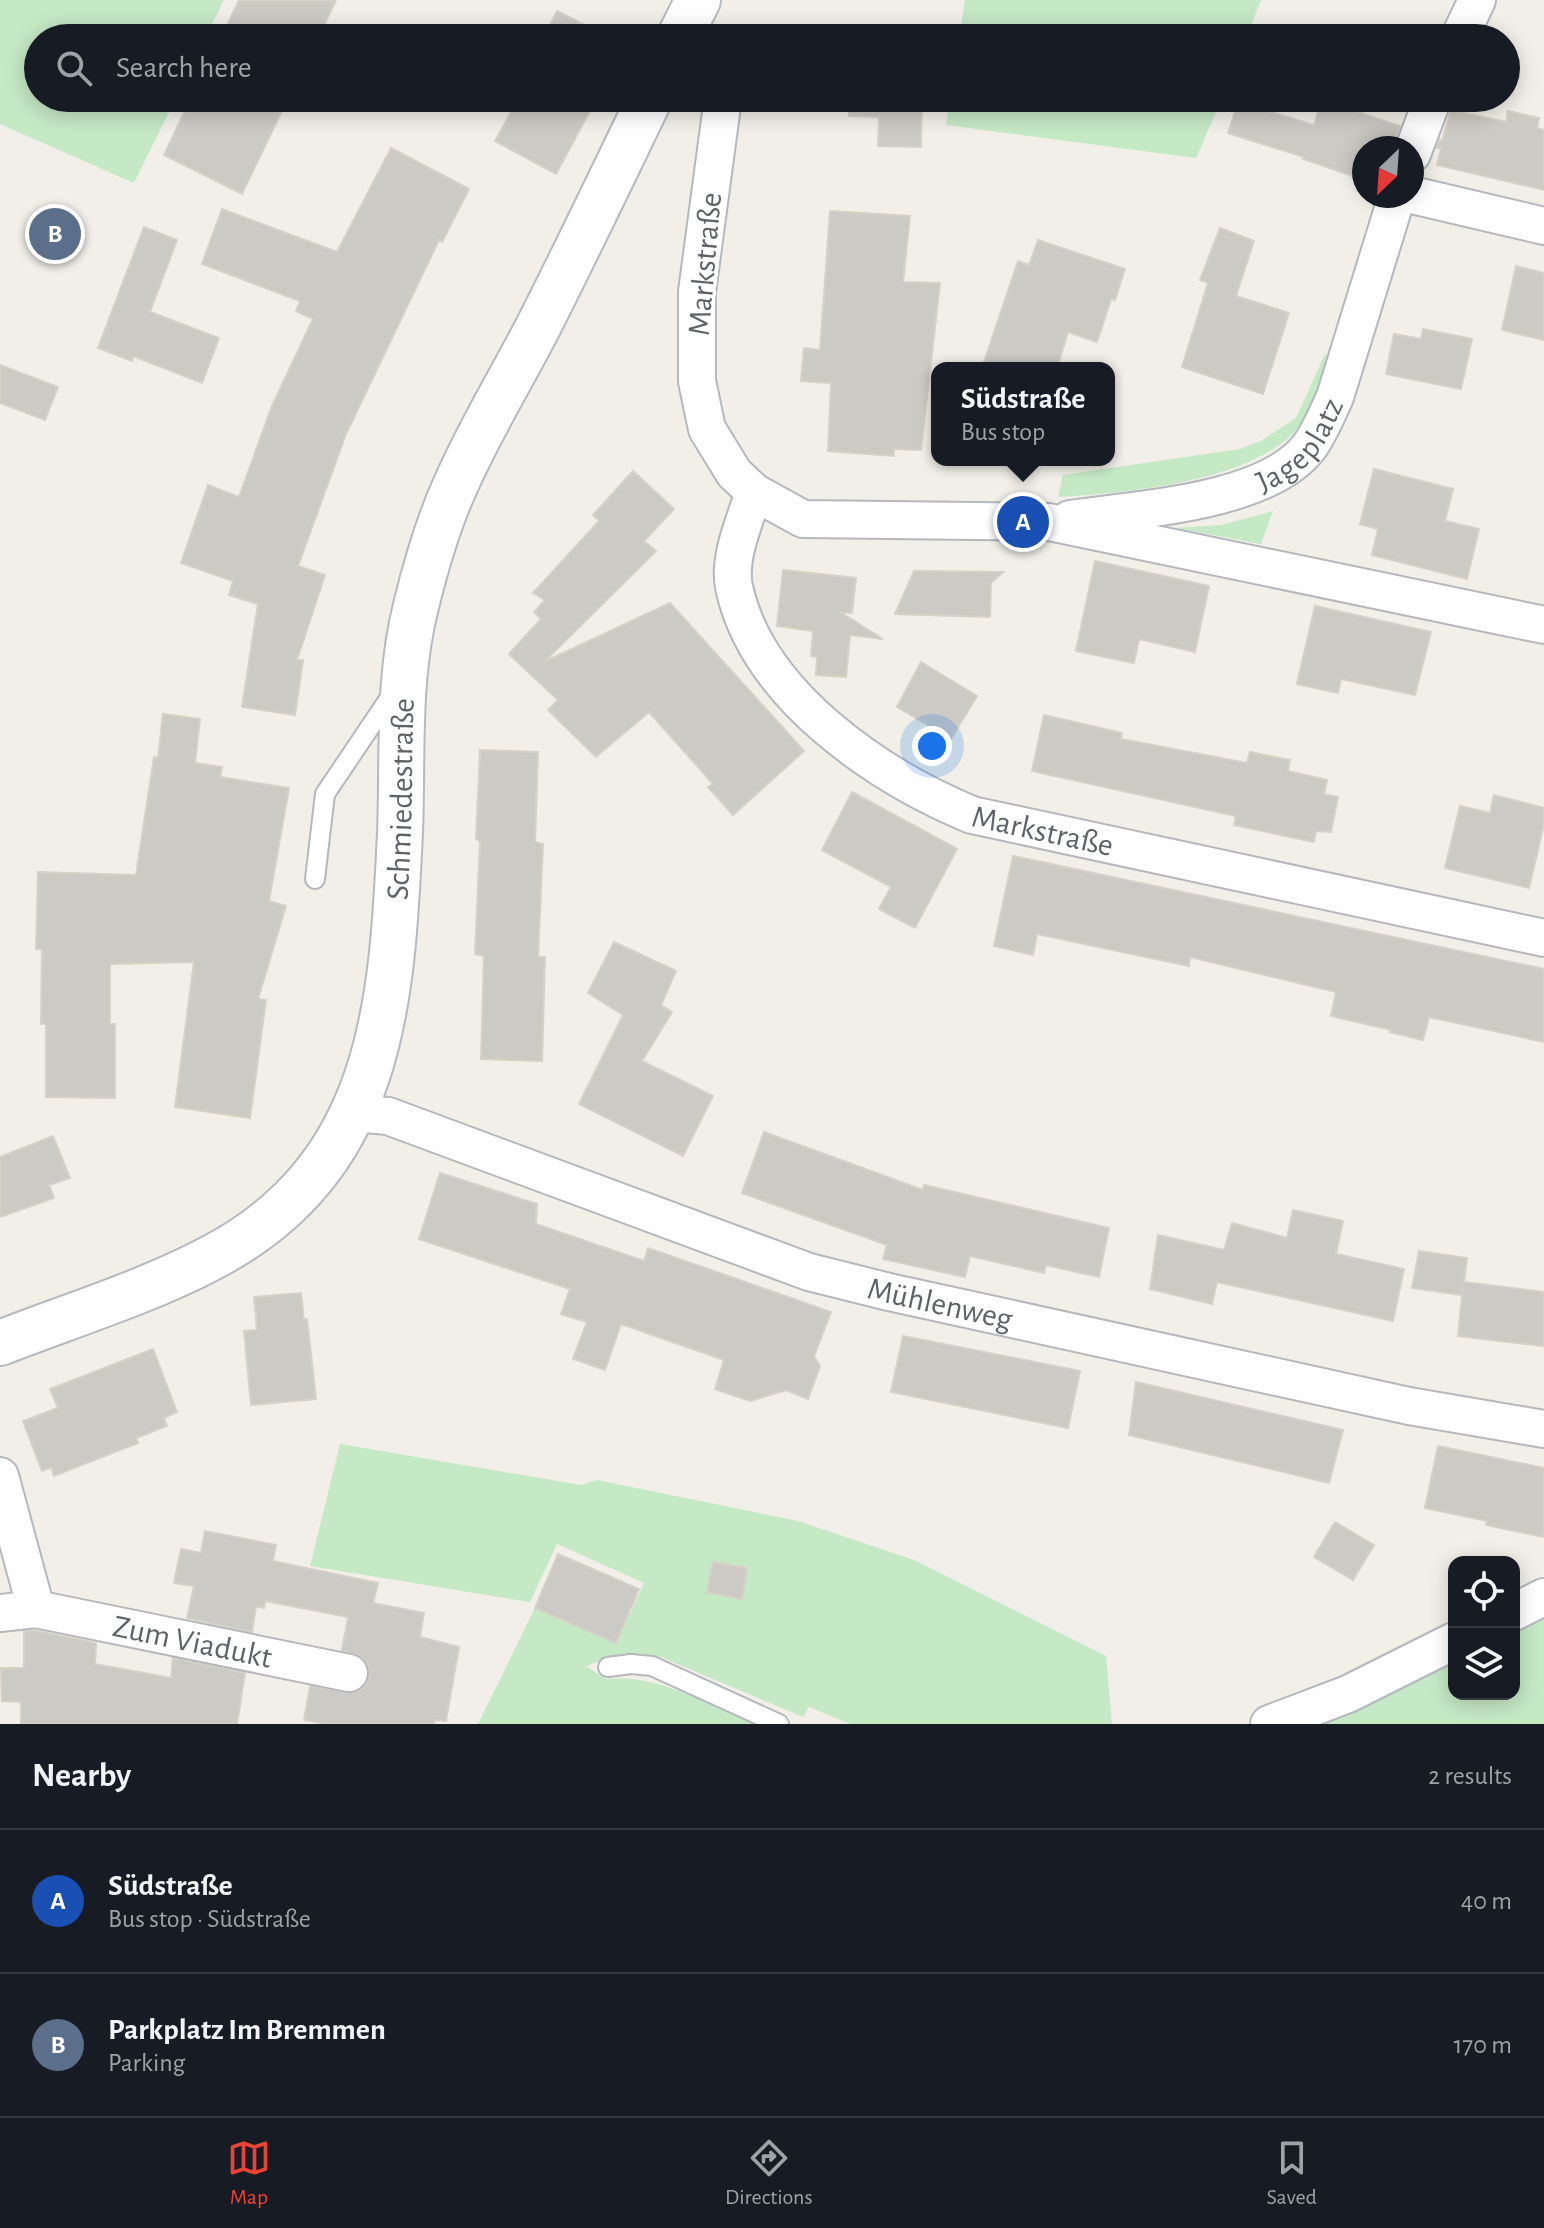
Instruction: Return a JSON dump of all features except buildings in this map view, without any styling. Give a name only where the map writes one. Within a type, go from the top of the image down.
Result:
[{"type":"main road","name":"Schmiedestraße","points":[[0,1343],[184,1271],[241,1241],[266,1223],[300,1191],[333,1150],[354,1113],[371,1071],[381,1034],[397,899],[404,678],[415,611],[441,520],[457,482],[541,321],[643,112]]},
{"type":"street","points":[[1466,24],[1477,0]]},
{"type":"street","name":"Markstraße","points":[[721,112],[695,326],[697,381],[707,429],[734,473],[754,492],[803,519],[1049,522]]},
{"type":"street","points":[[1419,136],[1428,112]]},
{"type":"street","points":[[1424,198],[1544,226]]},
{"type":"street","name":"Jageplatz","points":[[1049,522],[1231,492],[1276,475],[1296,460],[1322,426],[1335,397],[1393,208]]},
{"type":"street","name":"Markstraße","points":[[754,492],[736,550],[733,585],[748,628],[787,687],[818,718],[856,751],[909,786],[972,815],[1544,938]]},
{"type":"street","points":[[1049,522],[1544,625]]},
{"type":"street","name":"Mühlenweg","points":[[354,1113],[388,1116],[809,1272],[1409,1406],[1544,1429]]},
{"type":"street","points":[[0,1476],[36,1609]]},
{"type":"street","points":[[1520,1609],[1544,1597]]},
{"type":"street","name":"Zum Viadukt","points":[[0,1613],[36,1609],[349,1673]]},
{"type":"street","points":[[1269,1724],[1348,1694],[1448,1644]]},
{"type":"lane","points":[[315,879],[325,794],[404,678]]},
{"type":"lane","points":[[608,1667],[631,1664],[652,1666],[779,1724]]},
{"type":"green space","points":[[0,0],[224,0],[212,24],[24,24],[24,112],[169,112],[134,183],[0,124]]},
{"type":"green space","points":[[965,0],[1261,0],[1252,24],[961,24]]},
{"type":"green space","points":[[948,112],[1216,112],[1196,158],[946,125]]},
{"type":"green space","points":[[1325,354],[1332,357],[1318,394],[1303,421],[1276,447],[1250,461],[1219,473],[1151,488],[1058,497],[1063,475],[1240,449],[1261,441],[1296,418]]},
{"type":"green space","points":[[1273,511],[1261,544],[1176,528],[1222,525]]},
{"type":"green space","points":[[340,1444],[581,1485],[597,1480],[798,1521],[914,1560],[1106,1656],[1112,1724],[850,1724],[809,1707],[803,1717],[661,1657],[620,1654],[586,1666],[606,1679],[625,1678],[663,1686],[755,1724],[478,1724],[535,1608],[616,1643],[644,1583],[557,1544],[530,1602],[310,1566]]},
{"type":"green space","points":[[1544,1615],[1544,1724],[1303,1724],[1448,1660],[1448,1700],[1520,1700],[1520,1626]]},
{"type":"place","name":"Parkplatz Im Bremmen","points":[[55,234]]},
{"type":"place","name":"Südstraße","points":[[1023,522]]}]
